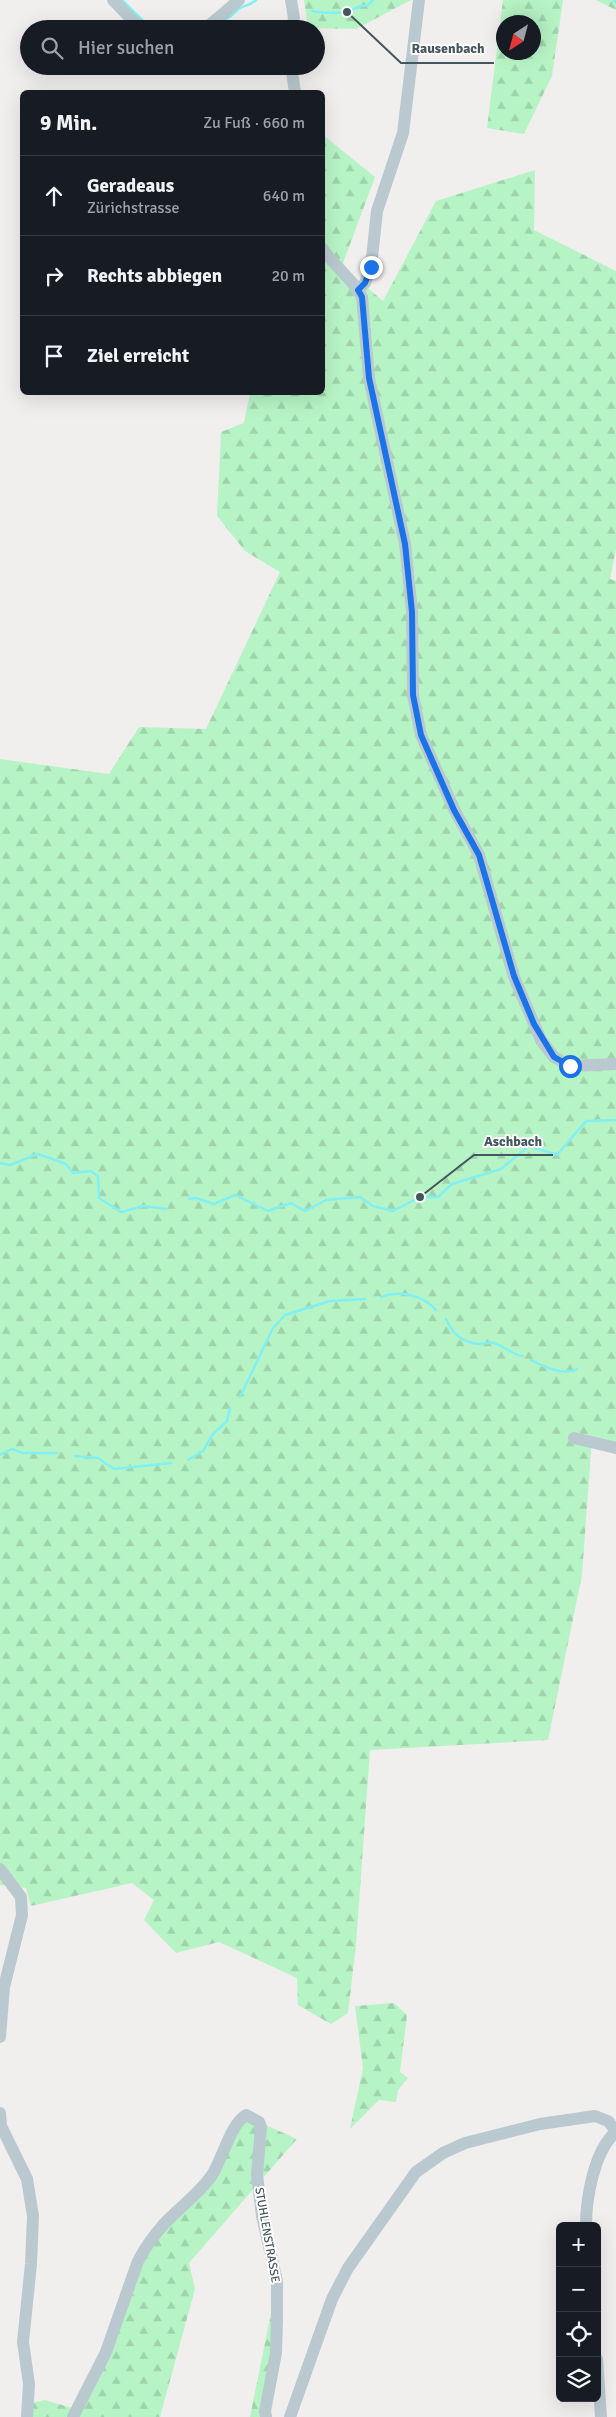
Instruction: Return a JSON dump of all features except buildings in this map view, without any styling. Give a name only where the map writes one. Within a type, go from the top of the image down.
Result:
[{"type":"street","points":[[113,0],[132,20]]},
{"type":"street","points":[[215,20],[238,0]]},
{"type":"street","points":[[291,0],[294,20]]},
{"type":"street","points":[[358,290],[365,283],[371,267],[377,211],[403,133],[419,0]]},
{"type":"street","points":[[292,75],[295,90]]},
{"type":"street","points":[[325,252],[333,263],[351,280],[362,297],[369,378],[405,544],[412,612],[413,695],[421,735],[454,810],[479,855],[514,976],[541,1040],[554,1057],[570,1066],[616,1064]]},
{"type":"street","points":[[574,1438],[616,1448]]},
{"type":"street","points":[[0,1869],[22,1897],[22,1915],[4,1987],[0,2037]]},
{"type":"street","points":[[0,2113],[1,2126],[27,2179],[33,2216],[31,2264],[23,2342],[29,2384],[27,2417]]},
{"type":"street","name":"STUHLENSTRASSE","points":[[73,2417],[106,2352],[138,2261],[145,2248],[163,2225],[202,2188],[222,2159],[236,2123],[246,2116],[253,2117],[259,2122],[261,2128],[257,2175],[262,2216],[277,2281],[276,2353],[265,2411],[266,2417]]},
{"type":"street","points":[[290,2417],[332,2299],[348,2268],[416,2172],[442,2153],[465,2143],[540,2124],[595,2116],[608,2121],[616,2131],[606,2143],[594,2173],[587,2205],[586,2222]]},
{"type":"street","points":[[600,2402],[601,2417]]},
{"type":"green space","points":[[304,0],[411,0],[356,29],[325,28],[325,20],[307,20]]},
{"type":"green space","points":[[503,0],[563,0],[552,76],[524,134],[487,128],[496,56],[496,60],[541,60],[541,15],[501,15]]},
{"type":"green space","points":[[596,0],[616,0],[616,10]]},
{"type":"green space","points":[[325,137],[375,177],[342,266],[383,301],[436,201],[535,170],[534,230],[616,271],[616,549],[610,579],[616,581],[616,1442],[592,1437],[582,1575],[548,1740],[370,1750],[356,1945],[348,2013],[331,2024],[298,2005],[297,1978],[219,1942],[176,1953],[144,1920],[154,1900],[132,1883],[31,1906],[26,1888],[0,1885],[0,759],[109,774],[139,727],[206,729],[280,572],[245,551],[217,516],[221,432],[244,423],[250,395],[325,395]]},
{"type":"green space","points":[[394,2003],[407,2015],[400,2072],[408,2078],[398,2090],[396,2102],[379,2100],[350,2129],[363,2068],[355,2006]]},
{"type":"green space","points":[[240,2119],[259,2122],[297,2139],[189,2263],[195,2289],[160,2417],[27,2417],[28,2404],[45,2400],[76,2409],[138,2261],[203,2188]]},
{"type":"green space","points":[[271,2313],[274,2372],[262,2417],[250,2417]]},
{"type":"waterway","points":[[122,0],[142,20]]},
{"type":"waterway","points":[[224,20],[240,8],[256,0]]},
{"type":"waterway","points":[[312,11],[328,13],[345,12],[368,5],[373,0]]},
{"type":"waterway","points":[[189,1199],[196,1198],[214,1204],[235,1195],[268,1211],[291,1203],[305,1211],[326,1200],[360,1197],[373,1206],[393,1211],[420,1197],[438,1197],[452,1184],[501,1169],[529,1146],[557,1155],[586,1121],[616,1120]]},
{"type":"waterway","points":[[0,1163],[10,1165],[38,1154],[66,1164],[73,1173],[91,1171],[98,1176],[99,1198],[121,1212],[144,1206],[166,1209]]},
{"type":"waterway","points":[[381,1297],[396,1294],[411,1295],[425,1301],[436,1310]]},
{"type":"waterway","points":[[240,1397],[273,1328],[285,1315],[330,1301],[365,1299]]},
{"type":"waterway","points":[[446,1319],[454,1333],[462,1339],[478,1344],[494,1343],[514,1354],[522,1356]]},
{"type":"waterway","points":[[531,1360],[560,1371],[566,1372],[577,1369]]},
{"type":"waterway","points":[[188,1460],[203,1451],[213,1434],[227,1421],[230,1408]]},
{"type":"waterway","points":[[0,1455],[12,1449],[23,1453],[57,1453]]},
{"type":"waterway","points":[[75,1456],[98,1458],[114,1469],[171,1463]]},
{"type":"place","name":"Rausenbach","points":[[347,12]]},
{"type":"place","name":"Aschbach","points":[[420,1197]]},
{"type":"route","points":[[371,267],[365,283],[358,290],[362,297],[369,378],[405,544],[412,612],[413,695],[421,735],[454,810],[479,855],[514,976],[541,1040],[554,1057],[570,1066]]}]
